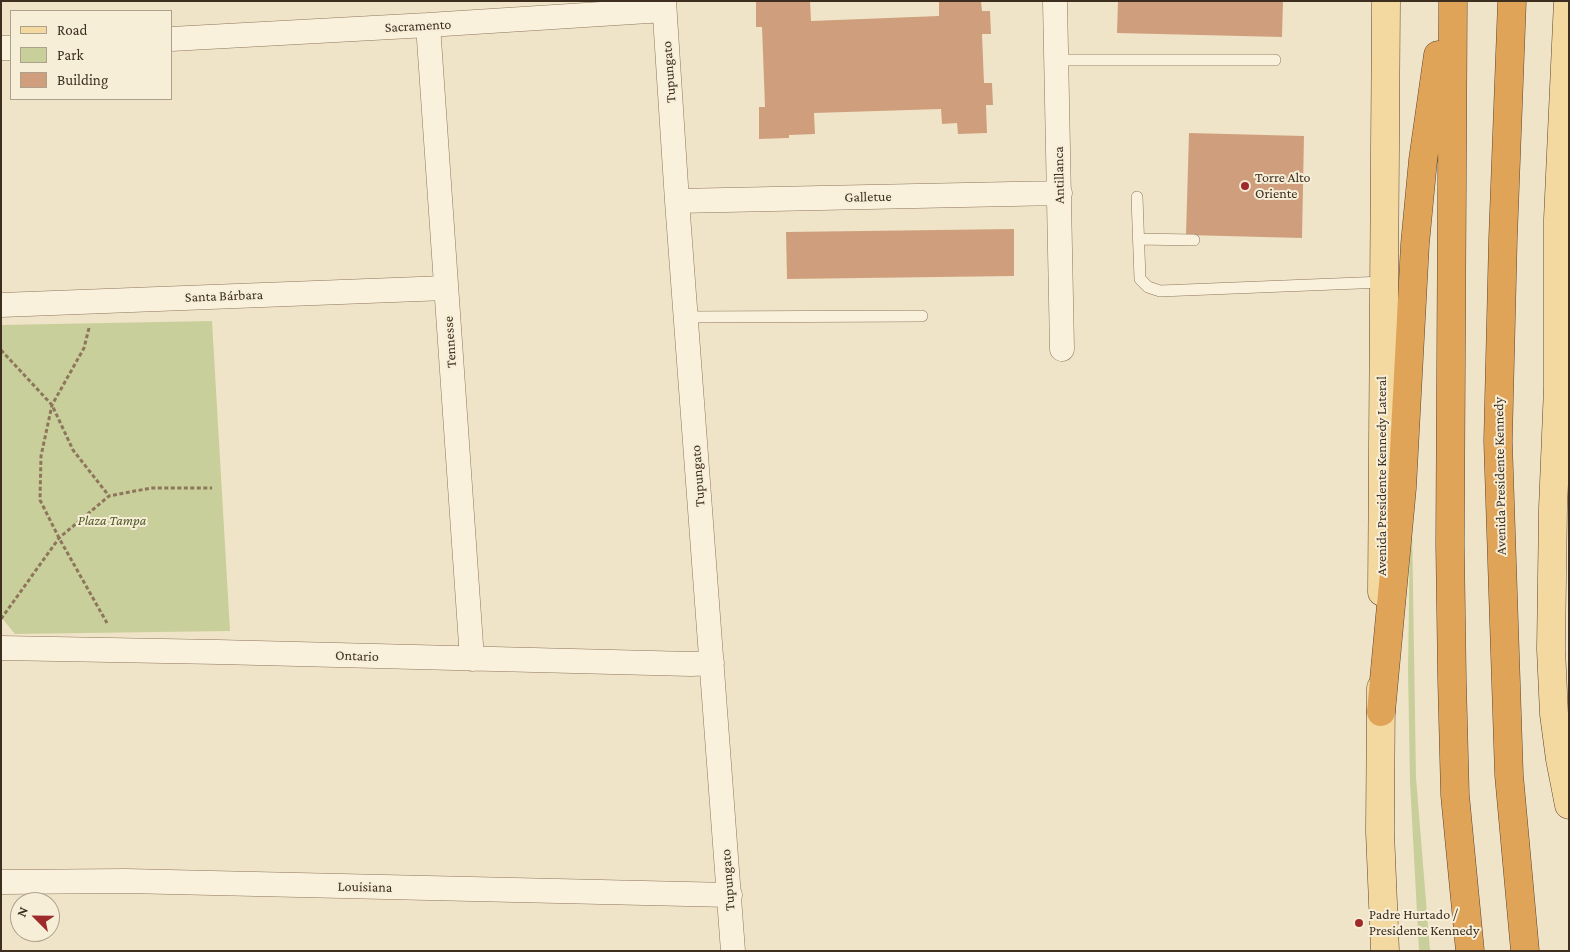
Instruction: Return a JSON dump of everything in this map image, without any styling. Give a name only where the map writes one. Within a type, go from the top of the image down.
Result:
[{"type":"highway","points":[[1381,712],[1402,488],[1417,220],[1429,113],[1446,1]]},
{"type":"highway","points":[[1452,1],[1451,654],[1456,795],[1470,951]]},
{"type":"highway","name":"Avenida Presidente Kennedy","points":[[1512,1],[1498,441],[1509,765],[1525,951]]},
{"type":"main road","name":"Avenida Presidente Kennedy Lateral","points":[[1385,951],[1380,832],[1386,1]]},
{"type":"main road","points":[[1568,1],[1563,230],[1563,391],[1551,649],[1554,714],[1569,805]]},
{"type":"street","name":"Antillanca","points":[[1055,1],[1062,349]]},
{"type":"street","name":"Sacramento","points":[[172,38],[428,25],[664,6]]},
{"type":"street","name":"Tupungato","points":[[664,6],[734,951]]},
{"type":"street","name":"Tennesse","points":[[428,25],[472,659]]},
{"type":"street","name":"Galletue","points":[[677,201],[1060,193]]},
{"type":"street","name":"Santa Bárbara","points":[[1,305],[446,288]]},
{"type":"street","name":"Ontario","points":[[1,648],[712,663]]},
{"type":"street","name":"Louisiana","points":[[1,882],[126,881],[730,895]]},
{"type":"lane","points":[[1057,60],[1275,60]]},
{"type":"lane","points":[[1137,197],[1140,278],[1148,287],[1160,290],[1384,282]]},
{"type":"lane","points":[[1138,239],[1194,240]]},
{"type":"lane","points":[[686,317],[922,316]]},
{"type":"path","points":[[96,301],[84,348],[52,405],[41,456],[40,500],[121,650]]},
{"type":"path","points":[[1,350],[52,405],[73,450],[109,496]]},
{"type":"path","points":[[1,619],[59,538],[109,496],[151,488],[212,488]]},
{"type":"green space","name":"Plaza Tampa","points":[[212,321],[230,631],[15,634],[1,617],[1,325]]},
{"type":"green space","points":[[1411,461],[1416,777],[1430,951],[1419,951],[1410,782],[1408,669]]},
{"type":"building","points":[[756,1],[810,1],[811,21],[939,16],[939,1],[981,1],[982,11],[990,11],[991,34],[982,34],[984,83],[992,83],[993,105],[986,105],[987,133],[958,134],[957,123],[942,124],[941,109],[814,113],[815,134],[789,135],[789,138],[759,139],[759,107],[765,107],[762,27],[756,27]]},
{"type":"building","points":[[1118,1],[1283,1],[1282,37],[1117,33]]},
{"type":"building","name":"Torre Alto Oriente","points":[[1189,133],[1304,136],[1302,238],[1186,235]]},
{"type":"building","points":[[1014,229],[1014,276],[787,279],[786,232]]},
{"type":"place","name":"Torre Alto Oriente","points":[[1245,186]]},
{"type":"place","name":"Padre Hurtado / Presidente Kennedy","points":[[1359,923]]}]
